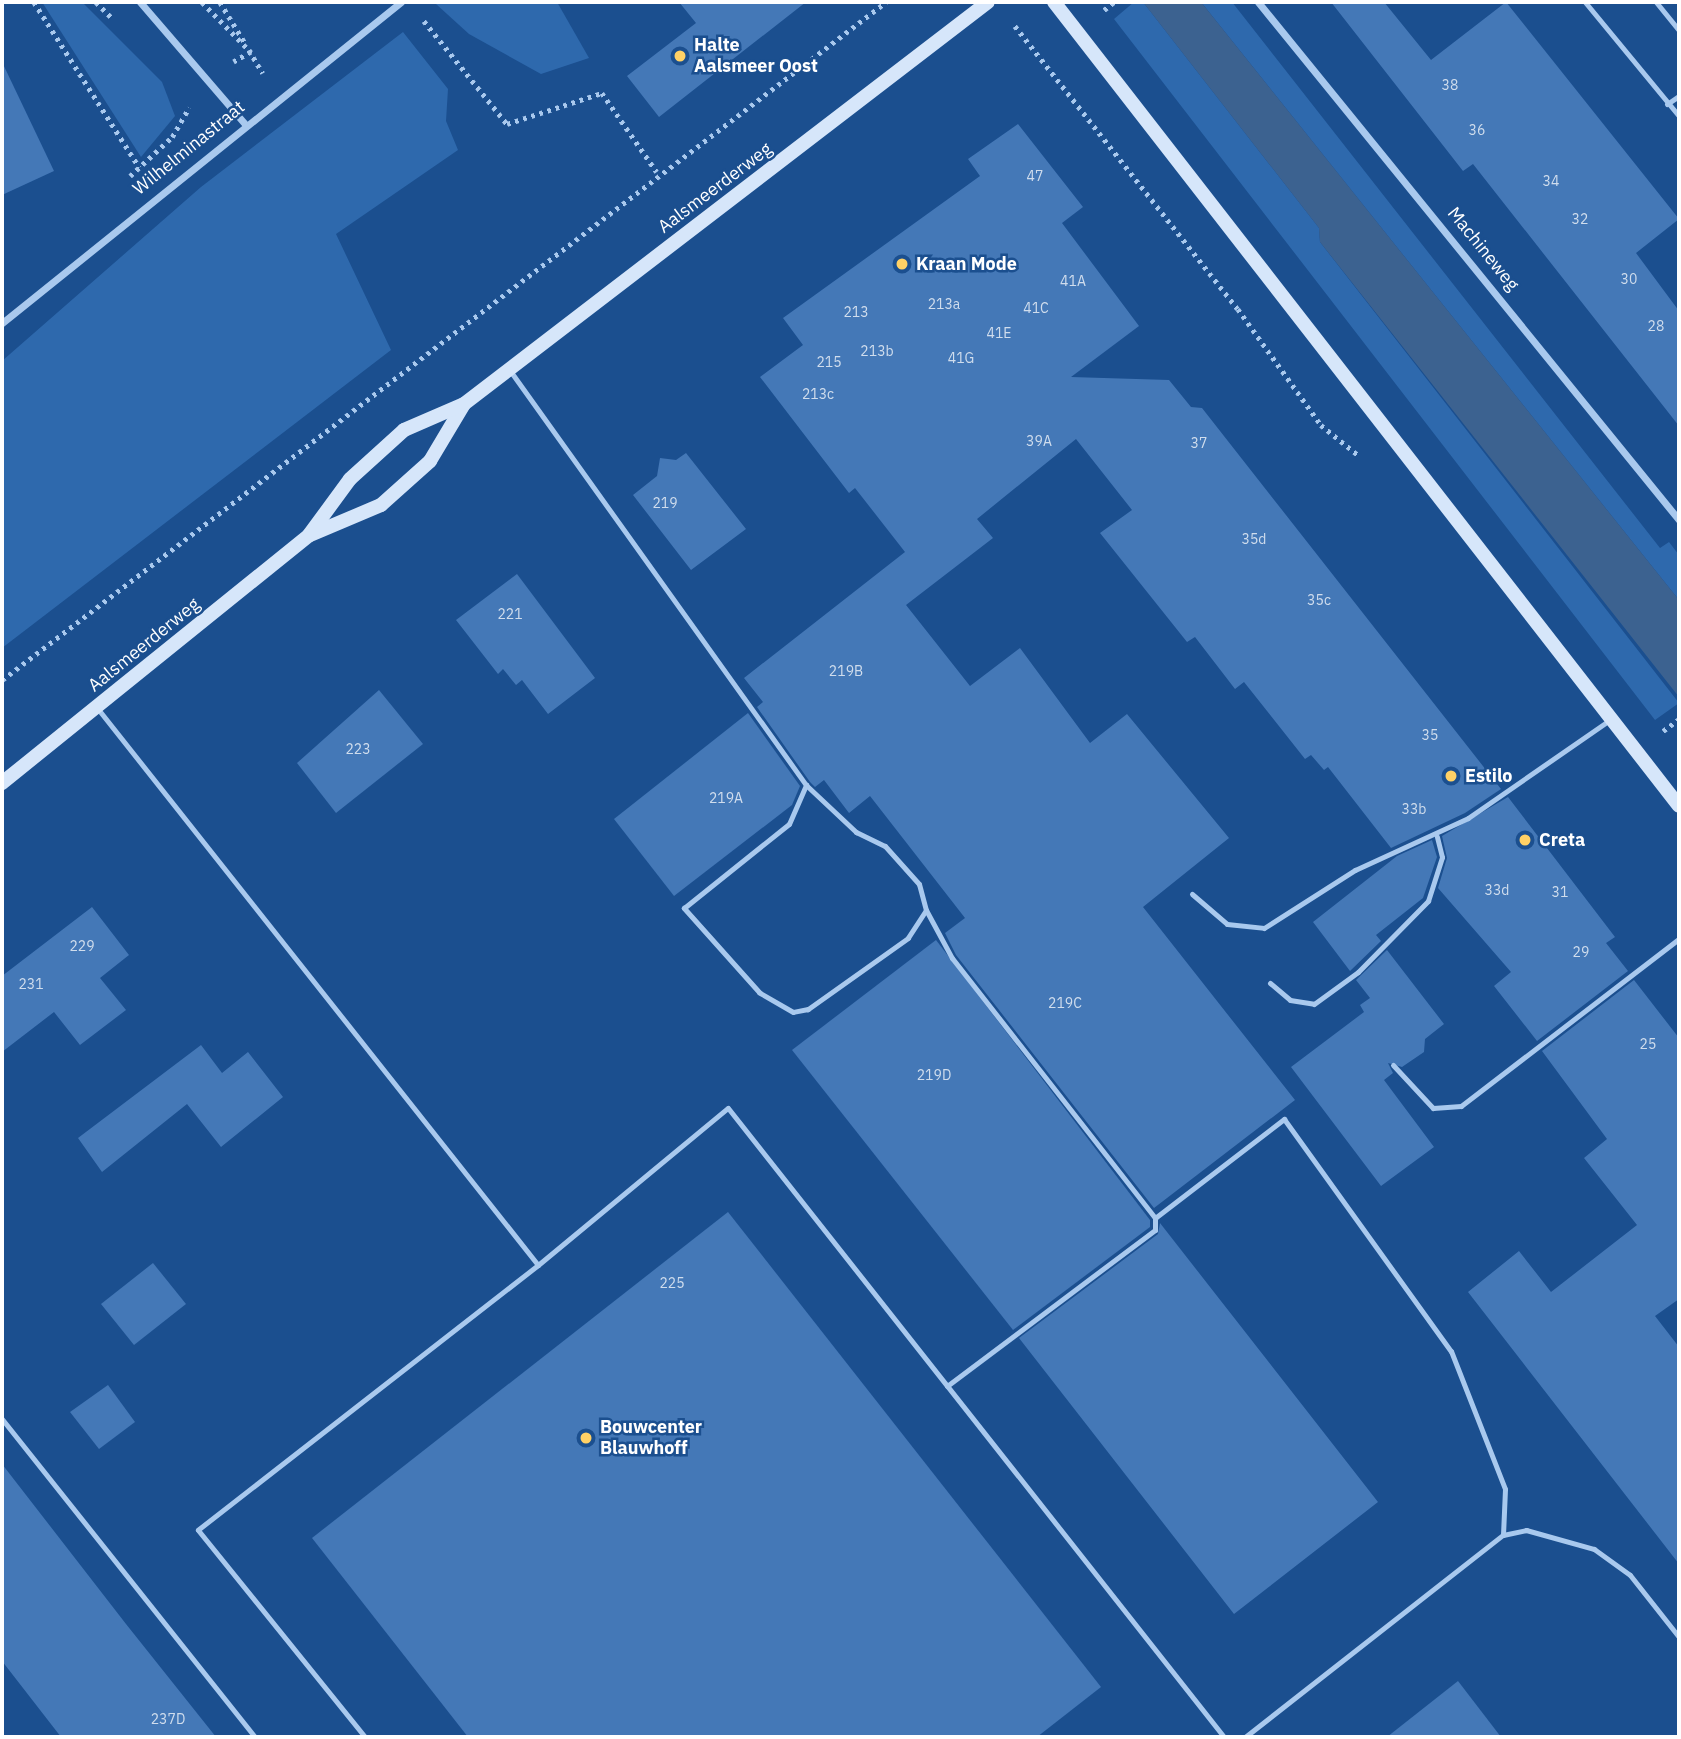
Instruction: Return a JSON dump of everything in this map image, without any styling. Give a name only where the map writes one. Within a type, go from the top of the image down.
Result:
[{"type":"street","points":[[140,2],[244,123]]},
{"type":"street","name":"Wilhelminastraat","points":[[2,323],[244,123],[401,2]]},
{"type":"street","name":"Aalsmeerderweg","points":[[2,783],[97,709],[309,535],[350,478],[404,430],[464,404],[988,2]]},
{"type":"street","points":[[1054,2],[1423,484],[1614,717],[1679,806]]},
{"type":"street","name":"Machineweg","points":[[1258,2],[1679,520]]},
{"type":"street","name":"Aalsmeerderweg","points":[[309,535],[381,505],[430,461],[464,404]]},
{"type":"lane","points":[[1586,2],[1679,116]]},
{"type":"lane","points":[[1657,2],[1679,30]]},
{"type":"lane","points":[[1667,104],[1679,96]]},
{"type":"lane","points":[[509,369],[806,785],[856,832],[885,846],[919,884],[926,910],[952,958],[1156,1218],[1155,1230],[947,1386]]},
{"type":"lane","points":[[97,709],[538,1265]]},
{"type":"lane","points":[[1192,894],[1227,924],[1264,928],[1355,870],[1437,837],[1614,717]]},
{"type":"lane","points":[[806,785],[789,824],[684,908],[716,950],[759,992],[793,1012],[807,1009],[908,938],[926,910]]},
{"type":"lane","points":[[1270,983],[1290,1000],[1314,1004],[1359,972],[1428,901],[1442,857],[1437,837]]},
{"type":"lane","points":[[1393,1065],[1433,1108],[1461,1106],[1679,939]]},
{"type":"lane","points":[[365,1737],[198,1530],[538,1265],[729,1108],[1224,1737]]},
{"type":"lane","points":[[1156,1218],[1283,1119],[1451,1351],[1505,1489],[1503,1535]]},
{"type":"lane","points":[[2,1419],[255,1737]]},
{"type":"lane","points":[[1245,1737],[1503,1535],[1525,1530],[1594,1549],[1630,1575],[1679,1637]]},
{"type":"path","points":[[34,2],[157,194]]},
{"type":"path","points":[[202,2],[251,52]]},
{"type":"path","points":[[219,2],[278,97]]},
{"type":"path","points":[[2,680],[657,172],[886,2]]},
{"type":"path","points":[[417,12],[507,124],[602,93],[657,172]]},
{"type":"path","points":[[1009,20],[1090,116],[1321,425],[1364,460]]},
{"type":"shaded area","points":[[42,2],[82,2],[162,82],[175,116],[141,157]]},
{"type":"shaded area","points":[[557,2],[589,58],[541,74],[469,34],[436,4]]},
{"type":"shaded area","points":[[1134,2],[1143,2],[1319,228],[1320,242],[1679,703],[1655,720],[1114,19]]},
{"type":"shaded area","points":[[1143,2],[1201,2],[1679,600],[1679,697],[1320,242],[1319,228]]},
{"type":"shaded area","points":[[1201,2],[1232,2],[1660,548],[1669,542],[1679,555],[1679,600]]},
{"type":"shaded area","points":[[403,32],[448,89],[446,121],[458,150],[336,234],[391,350],[2,648],[2,361],[201,187]]},
{"type":"building","name":"Halte Aalsmeer Oost","points":[[679,2],[806,2],[659,117],[627,76],[696,23]]},
{"type":"building","points":[[1331,2],[1384,2],[1431,60],[1506,2],[1679,219],[1636,253],[1679,311],[1679,426],[1473,164],[1463,171]]},
{"type":"building","points":[[2,62],[54,171],[2,195]]},
{"type":"building","points":[[1018,124],[1083,207],[1062,223],[1139,326],[1071,377],[1169,380],[1191,407],[1202,408],[1501,789],[1465,813],[1391,848],[1328,767],[1324,770],[1311,755],[1305,759],[1244,682],[1235,689],[1195,637],[1187,642],[1100,533],[1132,510],[1076,439],[977,519],[993,538],[906,605],[970,686],[1020,648],[1090,743],[1127,714],[1229,838],[1143,907],[1295,1100],[1154,1208],[956,955],[945,933],[965,918],[870,796],[849,813],[824,780],[815,787],[810,782],[757,707],[763,702],[744,678],[905,552],[855,488],[849,493],[760,377],[803,345],[783,318],[980,176],[968,159]]},
{"type":"building","points":[[686,453],[746,529],[691,570],[633,495],[657,476],[660,458],[676,460]]},
{"type":"building","points":[[517,574],[595,678],[548,714],[522,680],[516,685],[503,669],[498,674],[456,620]]},
{"type":"building","points":[[379,690],[423,744],[336,813],[297,763]]},
{"type":"building","points":[[748,713],[800,786],[792,805],[674,896],[614,819]]},
{"type":"building","points":[[1508,797],[1615,937],[1606,943],[1628,971],[1537,1041],[1494,986],[1511,972],[1438,888],[1447,858],[1442,836]]},
{"type":"building","points":[[1432,840],[1437,857],[1423,898],[1376,935],[1381,941],[1350,971],[1313,922],[1397,856]]},
{"type":"building","points":[[92,907],[129,955],[100,978],[126,1010],[80,1045],[54,1012],[2,1052],[2,976]]},
{"type":"building","points":[[936,940],[1150,1220],[1150,1227],[1013,1330],[792,1050]]},
{"type":"building","points":[[1387,950],[1444,1024],[1425,1039],[1424,1052],[1402,1067],[1388,1063],[1393,1073],[1384,1080],[1434,1147],[1381,1186],[1291,1067],[1364,1012],[1360,1005],[1370,998],[1356,980]]},
{"type":"building","points":[[1634,980],[1679,1038],[1679,1299],[1655,1316],[1679,1347],[1679,1564],[1468,1292],[1519,1251],[1551,1292],[1637,1225],[1584,1158],[1607,1139],[1542,1051]]},
{"type":"building","points":[[201,1045],[222,1073],[248,1052],[283,1097],[221,1147],[187,1104],[102,1172],[78,1138]]},
{"type":"building","points":[[728,1212],[1101,1687],[1037,1737],[468,1737],[312,1538]]},
{"type":"building","points":[[1160,1223],[1378,1502],[1234,1614],[1019,1338],[1158,1234]]},
{"type":"building","points":[[153,1263],[186,1304],[134,1345],[101,1304]]},
{"type":"building","points":[[108,1385],[135,1422],[99,1449],[70,1412]]},
{"type":"building","points":[[2,1464],[216,1737],[61,1737],[2,1661]]},
{"type":"building","points":[[1458,1681],[1501,1737],[1387,1737]]},
{"type":"place","name":"Halte Aalsmeer Oost","points":[[680,56]]},
{"type":"place","name":"Kraan Mode","points":[[902,264]]},
{"type":"place","name":"Estilo","points":[[1451,776]]},
{"type":"place","name":"Creta","points":[[1525,840]]},
{"type":"place","name":"Bouwcenter Blauwhoff","points":[[586,1438]]}]
